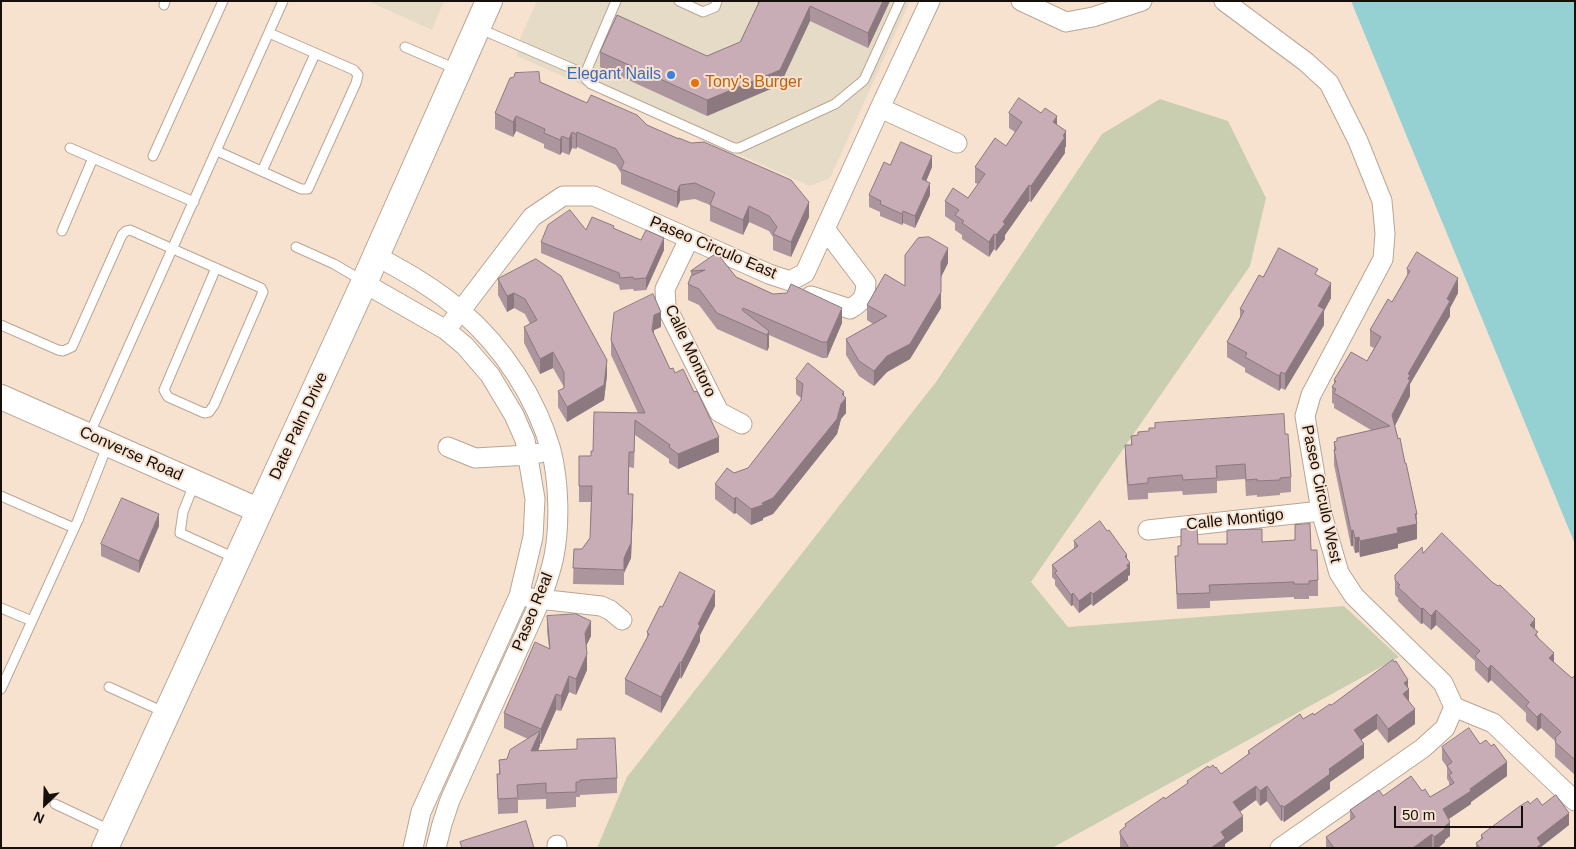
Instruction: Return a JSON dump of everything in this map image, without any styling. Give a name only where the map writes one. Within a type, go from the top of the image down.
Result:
[{"type":"main road","name":"Date Palm Drive","points":[[109,839],[364,283],[489,1]]},
{"type":"street","name":"Paseo Circulo East","points":[[446,330],[532,217],[563,196],[594,196],[769,274],[790,281],[805,273],[930,1]]},
{"type":"street","points":[[1020,1],[1066,22],[1093,17],[1142,1]]},
{"type":"street","name":"Paseo Circulo West","points":[[1224,1],[1306,62],[1329,83],[1358,141],[1382,201],[1383,259],[1311,395],[1305,416],[1322,511],[1338,573],[1354,596],[1443,683],[1454,707]]},
{"type":"street","points":[[880,108],[957,143]]},
{"type":"street","points":[[790,281],[806,295],[850,309],[862,302],[866,282],[825,229]]},
{"type":"street","name":"Calle Montoro","points":[[689,239],[665,290],[666,306],[719,412],[742,424]]},
{"type":"street","name":"Paseo Real","points":[[376,256],[409,274],[461,311],[500,351],[533,406],[551,450],[555,477],[556,532],[554,555],[541,599],[450,800],[436,848]]},
{"type":"street","name":"Paseo Real","points":[[364,283],[446,330],[480,362],[501,391],[525,440],[535,499],[535,517],[529,560],[519,596],[421,812],[413,848]]},
{"type":"street","name":"Converse Road","points":[[1,397],[260,510]]},
{"type":"street","points":[[448,447],[475,458],[528,455],[551,450]]},
{"type":"street","name":"Calle Montigo","points":[[1148,530],[1322,511]]},
{"type":"street","points":[[519,596],[601,606],[610,610],[622,620]]},
{"type":"street","points":[[1280,848],[1423,748],[1445,728],[1454,707],[1493,723],[1575,802]]},
{"type":"street","points":[[448,749],[469,758]]},
{"type":"lane","points":[[153,156],[223,1]]},
{"type":"lane","points":[[2,686],[74,528],[98,439],[173,248],[283,1]]},
{"type":"lane","points":[[616,1],[585,74],[590,84],[734,148],[739,148],[835,104],[864,80],[900,1]]},
{"type":"lane","points":[[678,1],[703,12],[715,7],[718,1]]},
{"type":"lane","points":[[477,28],[585,74]]},
{"type":"lane","points":[[217,151],[301,189],[308,189],[311,184],[358,75],[354,70],[269,33]]},
{"type":"lane","points":[[405,47],[458,70]]},
{"type":"lane","points":[[262,171],[316,54]]},
{"type":"lane","points":[[70,148],[194,202]]},
{"type":"lane","points":[[62,231],[93,158]]},
{"type":"lane","points":[[1,325],[58,350],[68,350],[74,343],[122,235],[130,230],[173,248],[261,288],[263,292],[214,405],[209,412],[204,413],[168,398],[164,390],[216,268]]},
{"type":"lane","points":[[296,247],[334,264],[364,283]]},
{"type":"lane","points":[[196,482],[184,512],[180,533],[238,560]]},
{"type":"lane","points":[[1,496],[74,528]]},
{"type":"lane","points":[[1,608],[32,621]]},
{"type":"lane","points":[[109,687],[167,713]]},
{"type":"lane","points":[[54,804],[109,839]]},
{"type":"shaded area","points":[[368,1],[444,1],[432,30]]},
{"type":"shaded area","points":[[537,1],[910,1],[830,178],[810,186],[517,56],[521,36]]},
{"type":"green space","points":[[1160,99],[1228,121],[1266,198],[1250,266],[1031,582],[1068,627],[1344,606],[1399,657],[1052,848],[597,848],[627,777],[936,382],[1102,134]]},
{"type":"water","points":[[1351,1],[1575,1],[1575,544]]},
{"type":"building","points":[[760,1],[883,1],[868,33],[810,6],[780,70],[707,100],[600,52],[617,15],[707,56],[740,42]]},
{"type":"building","points":[[539,72],[540,82],[587,103],[591,95],[637,115],[647,125],[679,139],[691,143],[704,142],[791,180],[809,202],[791,242],[773,234],[777,227],[769,216],[749,206],[743,220],[710,205],[715,193],[695,183],[680,185],[677,192],[621,169],[624,162],[616,149],[577,132],[576,134],[572,132],[569,139],[562,136],[560,140],[544,133],[545,129],[516,116],[513,122],[495,113],[510,78],[514,77],[515,73]]},
{"type":"building","points":[[1019,98],[1041,113],[1045,108],[1057,116],[1053,122],[1066,131],[1063,136],[1065,137],[1003,222],[1005,224],[996,235],[994,234],[989,242],[962,223],[964,221],[955,215],[959,210],[945,201],[953,188],[968,198],[985,174],[975,167],[995,138],[1006,146],[1022,122],[1009,113]]},
{"type":"building","points":[[901,142],[932,156],[922,179],[930,183],[915,216],[903,211],[902,214],[880,204],[881,201],[869,195],[884,162],[890,165]]},
{"type":"building","points":[[570,210],[586,230],[592,217],[641,240],[646,230],[664,238],[646,278],[620,278],[619,273],[541,242],[548,225]]},
{"type":"building","points":[[929,237],[948,248],[941,262],[941,292],[910,344],[887,356],[874,371],[859,361],[846,339],[887,316],[867,305],[885,274],[905,286],[905,255],[918,238]]},
{"type":"building","points":[[1279,248],[1318,269],[1315,274],[1331,283],[1318,306],[1324,309],[1285,374],[1281,372],[1279,376],[1245,357],[1247,353],[1227,342],[1244,311],[1240,309],[1259,275],[1263,277]]},
{"type":"building","points":[[1417,252],[1458,278],[1447,299],[1450,301],[1408,374],[1410,375],[1408,379],[1410,380],[1392,415],[1406,463],[1417,514],[1415,514],[1417,524],[1397,528],[1398,533],[1360,541],[1359,537],[1355,538],[1353,530],[1351,531],[1334,450],[1336,450],[1334,442],[1337,441],[1337,438],[1390,426],[1334,393],[1336,389],[1332,387],[1336,381],[1334,380],[1351,352],[1367,361],[1381,337],[1370,330],[1388,299],[1392,302],[1410,271],[1407,269]]},
{"type":"building","points":[[717,253],[736,277],[773,294],[787,293],[791,284],[842,308],[827,342],[822,342],[743,308],[742,310],[769,331],[767,335],[717,313],[699,289],[688,284],[691,276],[705,270],[691,271]]},
{"type":"building","points":[[536,259],[561,276],[607,360],[604,385],[567,407],[558,391],[564,388],[564,372],[553,352],[540,359],[524,327],[537,320],[525,299],[514,293],[507,296],[498,279]]},
{"type":"building","points":[[653,294],[661,312],[654,315],[652,330],[670,369],[673,368],[675,373],[683,369],[694,392],[697,391],[719,437],[678,454],[669,447],[670,445],[635,420],[634,452],[629,452],[628,494],[633,494],[631,543],[624,558],[624,570],[573,568],[574,549],[582,549],[590,538],[592,486],[579,486],[579,456],[591,456],[591,451],[593,451],[594,412],[645,413],[611,340],[614,313]]},
{"type":"building","points":[[808,363],[844,392],[842,394],[846,398],[841,404],[837,419],[773,498],[762,503],[763,505],[751,509],[715,484],[727,468],[734,473],[748,468],[801,400],[803,384],[796,379]]},
{"type":"building","points":[[1284,414],[1285,434],[1288,434],[1291,477],[1280,478],[1280,480],[1246,480],[1245,464],[1216,466],[1217,478],[1183,480],[1182,475],[1148,478],[1148,483],[1128,485],[1125,445],[1132,445],[1131,436],[1138,435],[1138,432],[1149,431],[1149,428],[1155,428],[1155,423]]},
{"type":"building","points":[[122,498],[159,514],[139,561],[101,544]]},
{"type":"building","points":[[1100,521],[1127,555],[1125,556],[1130,563],[1127,565],[1128,568],[1093,594],[1091,592],[1079,601],[1073,593],[1071,595],[1055,573],[1057,571],[1052,565],[1078,546],[1074,541]]},
{"type":"building","points":[[1310,524],[1311,550],[1317,550],[1318,580],[1309,581],[1309,584],[1294,584],[1294,582],[1209,585],[1210,593],[1177,594],[1175,556],[1178,556],[1178,546],[1181,546],[1181,529],[1197,528],[1198,544],[1227,544],[1227,530],[1262,529],[1262,542],[1295,540],[1295,525]]},
{"type":"building","points":[[1442,533],[1492,582],[1498,586],[1500,585],[1535,619],[1530,625],[1538,632],[1535,635],[1554,653],[1549,658],[1572,678],[1575,675],[1575,760],[1555,742],[1555,738],[1561,732],[1541,713],[1537,717],[1526,706],[1529,702],[1491,665],[1488,669],[1475,656],[1480,651],[1436,610],[1431,616],[1398,587],[1400,585],[1395,580],[1395,575],[1422,547],[1423,553]]},
{"type":"building","points":[[680,572],[715,591],[698,624],[700,626],[661,697],[625,679],[649,634],[647,632],[660,606],[662,607]]},
{"type":"building","points":[[576,614],[591,621],[585,633],[587,654],[576,679],[569,676],[561,696],[556,694],[541,729],[504,713],[535,642],[550,649],[547,616]]},
{"type":"building","points":[[1393,660],[1394,662],[1396,661],[1408,680],[1404,683],[1409,689],[1403,694],[1415,709],[1388,729],[1377,714],[1354,730],[1364,744],[1329,769],[1330,774],[1284,807],[1282,805],[1281,807],[1267,786],[1260,791],[1256,786],[1233,802],[1243,816],[1221,832],[1225,838],[1211,848],[1129,848],[1120,834],[1120,831],[1126,826],[1125,824],[1188,783],[1187,781],[1208,766],[1209,768],[1213,765],[1221,774],[1250,753],[1248,751],[1300,714],[1303,719],[1313,713],[1314,715],[1331,705]]},
{"type":"building","points":[[1469,728],[1480,744],[1486,740],[1491,746],[1494,744],[1507,762],[1470,789],[1471,791],[1443,809],[1450,822],[1444,827],[1445,829],[1434,837],[1432,834],[1413,848],[1334,848],[1326,837],[1355,817],[1350,810],[1379,790],[1383,796],[1411,776],[1422,791],[1425,789],[1430,797],[1454,783],[1449,775],[1452,773],[1447,766],[1452,762],[1442,747]]},
{"type":"building","points":[[540,731],[531,751],[577,749],[577,739],[615,738],[617,778],[580,780],[580,782],[576,782],[576,792],[546,793],[546,783],[517,785],[518,798],[498,799],[497,774],[500,774],[499,760],[507,759],[510,750]]},
{"type":"building","points":[[1556,795],[1569,813],[1537,838],[1541,844],[1536,848],[1480,848],[1476,843],[1483,838],[1481,835],[1528,801],[1530,804],[1537,798],[1542,805]]},
{"type":"building","points":[[526,821],[534,848],[462,848],[460,842]]},
{"type":"place","name":"Elegant Nails","points":[[671,75]]},
{"type":"place","name":"Tony's Burger","points":[[695,83]]}]
